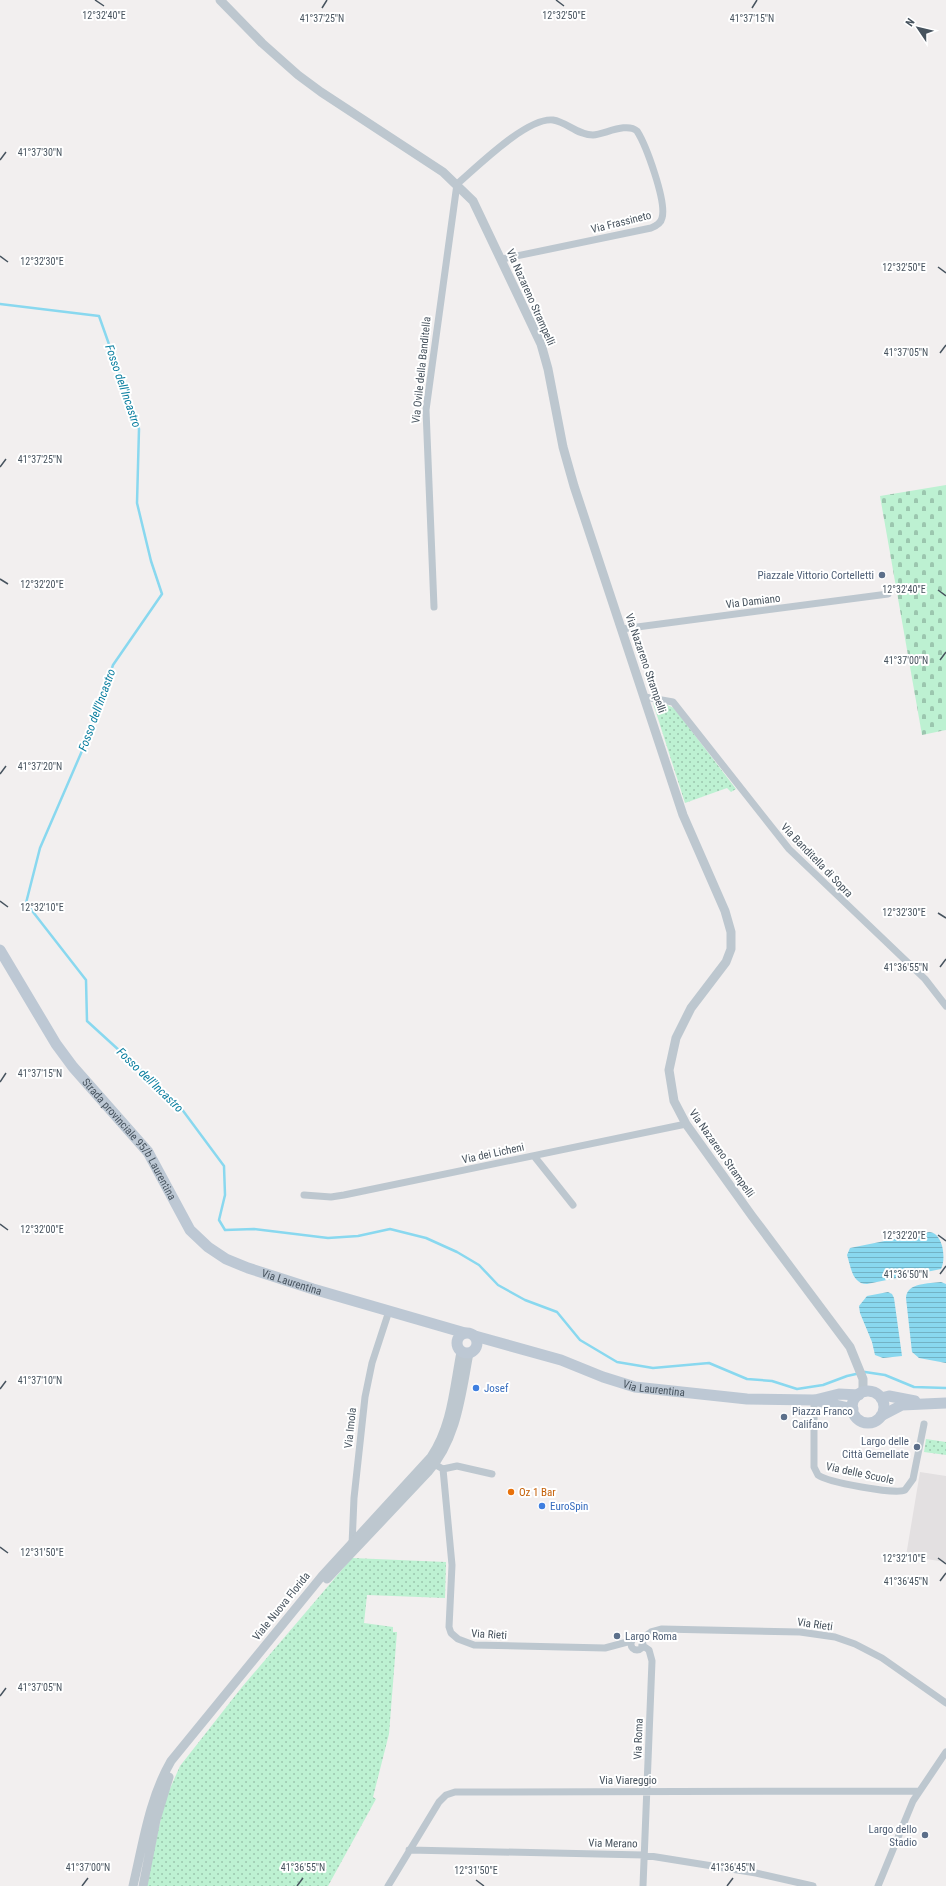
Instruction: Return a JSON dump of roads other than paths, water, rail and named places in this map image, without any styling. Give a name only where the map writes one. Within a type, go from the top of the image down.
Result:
[{"type":"main road","name":"Strada provinciale 95/b Laurentina","points":[[0,950],[15,972],[49,1032],[66,1057],[133,1133],[152,1158],[190,1230]]},
{"type":"main road","name":"Via Laurentina","points":[[190,1230],[212,1250],[237,1264],[313,1289],[403,1315],[419,1318],[561,1360],[603,1377],[635,1386],[747,1399],[814,1400],[853,1409]]},
{"type":"main road","name":"Via Laurentina","points":[[403,1315],[412,1321],[444,1333],[465,1350],[500,1343]]},
{"type":"main road","points":[[470,1334],[477,1342],[465,1350],[459,1336],[470,1334]]},
{"type":"main road","points":[[881,1416],[884,1406],[881,1398],[873,1392],[861,1393],[853,1404],[853,1409],[854,1414],[862,1421],[872,1422],[894,1408],[922,1403]]},
{"type":"main road","name":"Via Laurentina","points":[[814,1400],[839,1394],[861,1393]]},
{"type":"main road","points":[[881,1398],[894,1396],[922,1403],[946,1404]]},
{"type":"street","name":"Via Nazareno Strampelli","points":[[220,0],[262,43],[311,85],[437,168],[457,184],[475,204],[536,332],[545,356],[569,467],[646,697],[683,815],[727,916],[732,937],[731,949],[726,962],[691,1008],[679,1030],[672,1053],[669,1070],[672,1092],[677,1110],[756,1222],[850,1347],[863,1379],[861,1393]]},
{"type":"street","name":"Via Frassineto","points":[[457,184],[514,136],[541,121],[558,121],[576,131],[588,135],[629,128],[634,128],[638,132],[658,185],[663,215],[658,225],[651,228],[502,259]]},
{"type":"street","name":"Via Ovile della Banditella","points":[[434,607],[426,410],[457,184]]},
{"type":"street","name":"Via Damiano","points":[[622,629],[888,594]]},
{"type":"street","name":"Via Banditella di Sopra","points":[[646,697],[673,702],[789,849],[925,979],[946,1006]]},
{"type":"street","name":"Via dei Licheni","points":[[304,1195],[344,1195],[686,1124]]},
{"type":"street","points":[[534,1156],[573,1205]]},
{"type":"street","name":"Via Imola","points":[[352,1546],[354,1498],[365,1397],[372,1363],[389,1311]]},
{"type":"street","name":"Viale Nuova Florida","points":[[133,1886],[154,1801],[162,1779],[173,1758],[298,1604],[352,1546],[426,1462],[438,1446],[448,1423],[465,1350]]},
{"type":"street","name":"Viale Nuova Florida","points":[[143,1886],[158,1809],[167,1782],[177,1763],[352,1546],[434,1464],[445,1448],[454,1427],[465,1350]]},
{"type":"street","name":"Via delle Scuole","points":[[814,1400],[814,1467],[818,1475],[829,1480],[896,1492],[905,1490],[913,1479],[924,1424]]},
{"type":"street","points":[[434,1464],[443,1469],[457,1466],[492,1474]]},
{"type":"street","name":"Via Rieti","points":[[443,1469],[452,1565],[449,1625],[455,1638],[471,1645],[605,1648],[631,1641],[632,1647],[635,1649],[641,1648],[642,1642],[650,1632],[662,1629],[800,1632],[834,1637],[855,1644],[887,1661],[946,1703]]},
{"type":"street","name":"Via Roma","points":[[642,1642],[649,1650],[652,1661],[643,1886]]},
{"type":"street","points":[[878,1886],[913,1801],[919,1791],[926,1784],[946,1752]]},
{"type":"street","name":"Via Viareggio","points":[[388,1886],[439,1802],[450,1793],[919,1791]]},
{"type":"street","name":"Via Merano","points":[[409,1850],[644,1855],[756,1873],[813,1886]]},
{"type":"water","points":[[929,1232],[938,1237],[941,1242],[943,1265],[941,1269],[867,1284],[858,1281],[855,1278],[847,1255],[850,1248]]},
{"type":"water","points":[[941,1282],[946,1284],[946,1363],[919,1358],[912,1352],[906,1298],[907,1293],[914,1286]]},
{"type":"water","points":[[888,1292],[892,1294],[894,1298],[902,1356],[883,1358],[875,1355],[872,1342],[860,1313],[859,1306],[867,1296]]},
{"type":"waterway","name":"Fosso dell'Incastro","points":[[0,304],[99,316],[139,429],[137,503],[151,561],[162,594],[113,665],[88,737],[40,848],[26,903],[86,980],[87,1021],[178,1104],[224,1166],[225,1195],[219,1220],[225,1230],[254,1229],[328,1238],[358,1236],[390,1229],[426,1238],[457,1252],[479,1265],[498,1285],[525,1300],[557,1312],[580,1340],[617,1362],[653,1368],[709,1363],[747,1379],[772,1381],[797,1389],[823,1385],[847,1376],[865,1372],[885,1375],[914,1387],[946,1388]]},
{"type":"place","name":"Piazzale Vittorio Cortelletti","points":[[882,575]]},
{"type":"place","name":"Josef","points":[[476,1388]]},
{"type":"place","name":"Piazza Franco Califano","points":[[784,1417]]},
{"type":"place","name":"Largo delle Città Gemellate","points":[[917,1447]]},
{"type":"place","name":"Oz 1 Bar","points":[[511,1492]]},
{"type":"place","name":"EuroSpin","points":[[542,1506]]},
{"type":"place","name":"Largo Roma","points":[[617,1636]]},
{"type":"place","name":"Largo dello Stadio","points":[[925,1835]]}]
